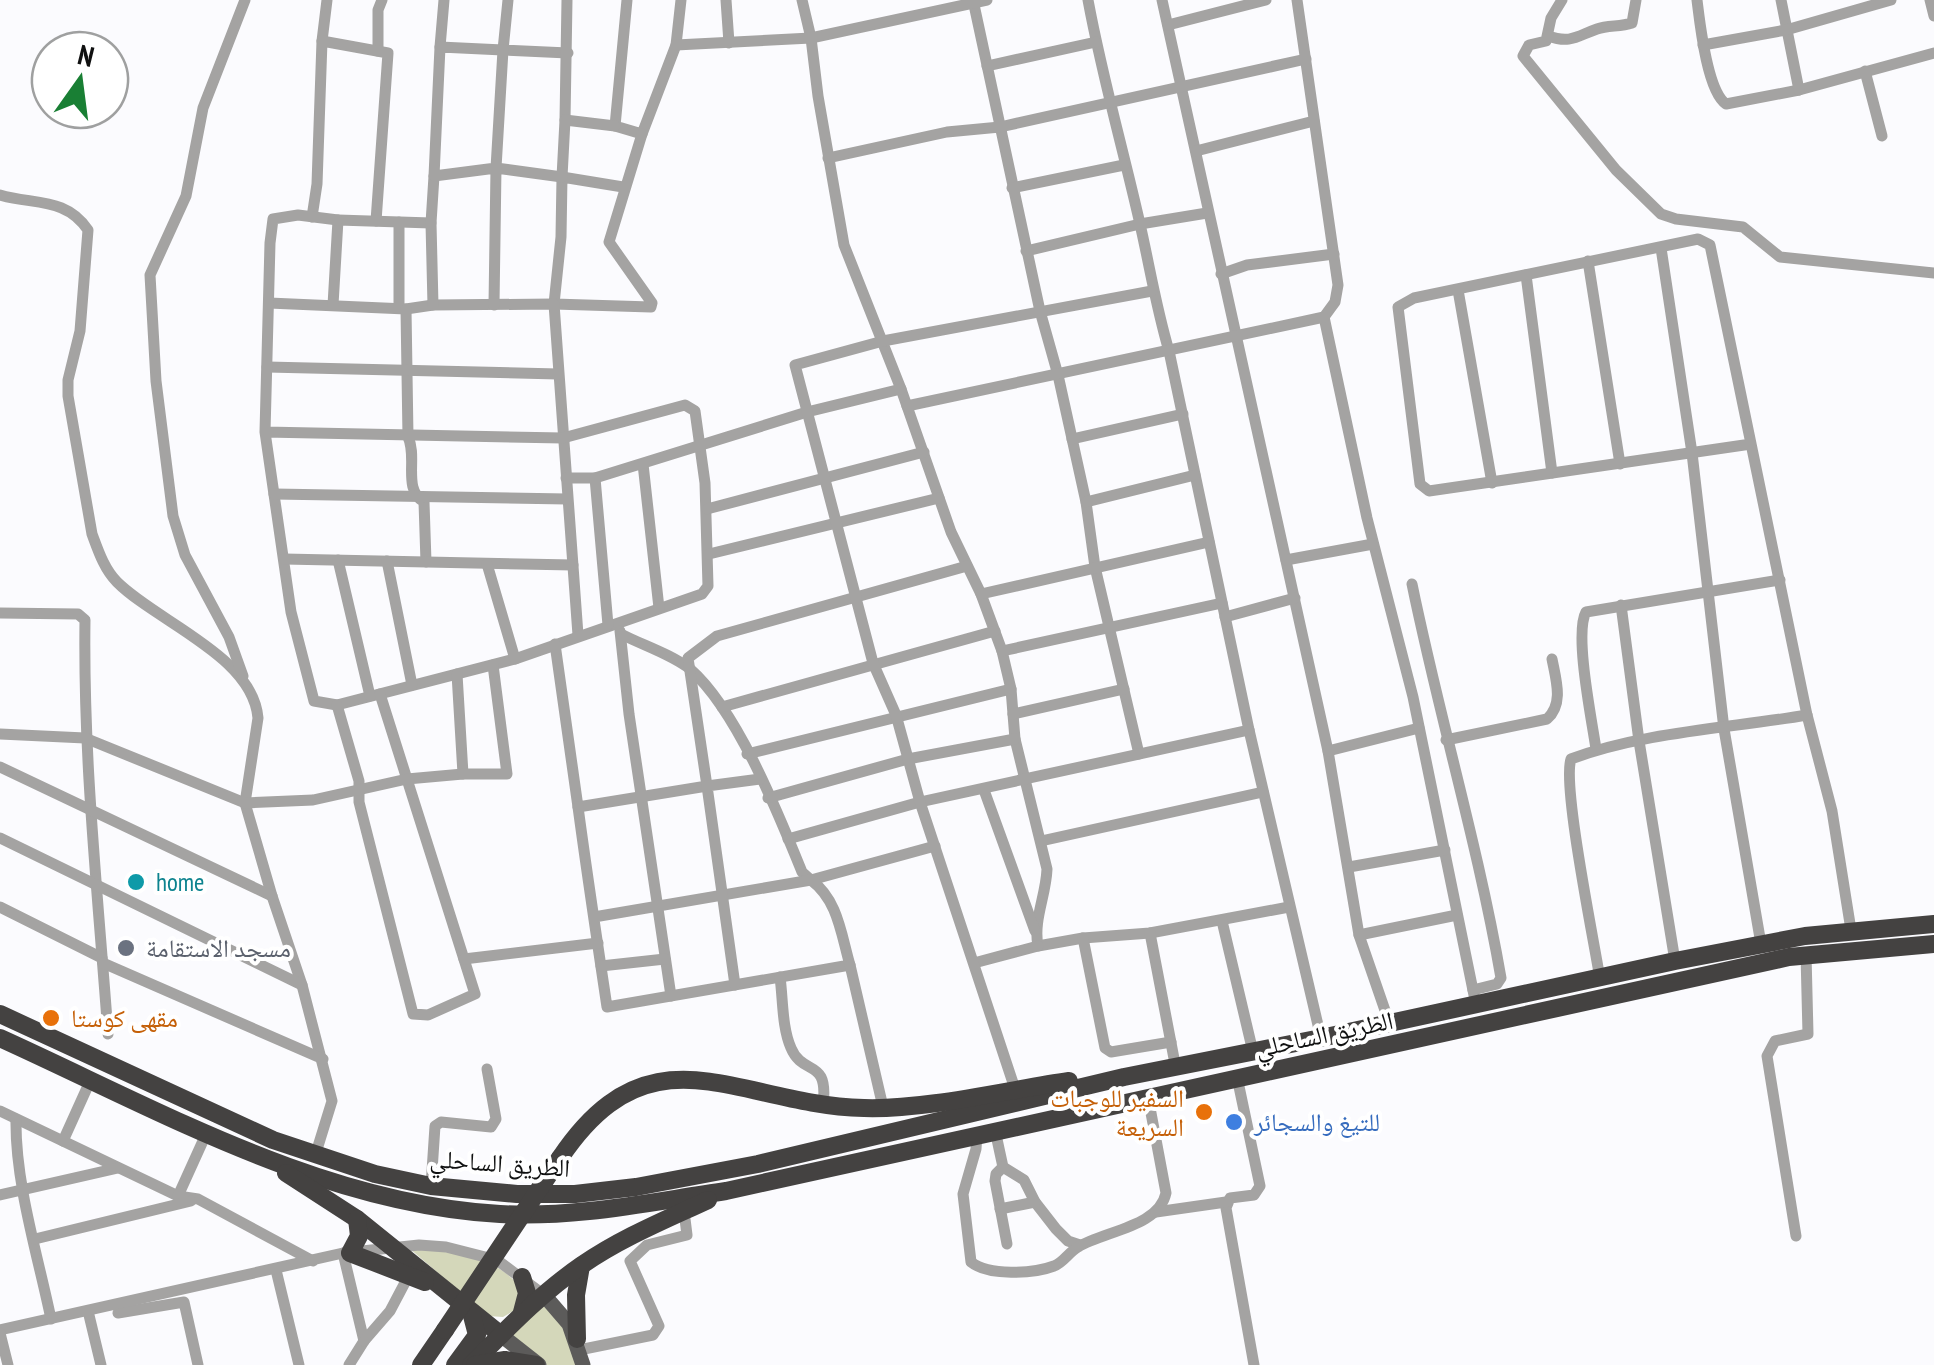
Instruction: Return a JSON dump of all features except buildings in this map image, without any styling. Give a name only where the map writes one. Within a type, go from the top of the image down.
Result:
[{"type":"highway","name":"الطريق الساحلي","points":[[0,1014],[272,1140],[315,1156],[432,1186],[556,1194],[636,1187],[726,1171],[1019,1096],[1322,1038],[1474,997],[1600,979],[1762,944],[1851,930],[1934,924]]},
{"type":"highway","name":"الطريق الساحلي","points":[[0,1038],[242,1148],[348,1186],[456,1211],[556,1215],[726,1191],[1806,954],[1934,944]]},
{"type":"highway","points":[[421,1365],[578,1132],[599,1109],[624,1092],[674,1080],[724,1082],[823,1105],[883,1107],[1019,1096]]},
{"type":"highway","points":[[242,1148],[356,1220],[501,1335]]},
{"type":"highway","name":"الطريق الساحلي","points":[[473,1365],[544,1295],[581,1266],[630,1236],[726,1191]]},
{"type":"highway","points":[[356,1220],[358,1236],[346,1253],[440,1288]]},
{"type":"highway","points":[[580,1352],[576,1295],[581,1266]]},
{"type":"highway","points":[[520,1317],[528,1293],[522,1277]]},
{"type":"highway","points":[[455,1365],[477,1335],[471,1312]]},
{"type":"highway","points":[[473,1365],[505,1360],[537,1365]]},
{"type":"main road","points":[[544,1295],[569,1324],[580,1352]]},
{"type":"main road","points":[[501,1335],[537,1365]]},
{"type":"street","points":[[246,0],[203,108],[186,196],[150,275],[156,381],[173,516],[185,555],[229,638],[257,705],[245,803],[302,985],[332,1102],[315,1156]]},
{"type":"street","points":[[312,217],[318,184],[327,0]]},
{"type":"street","points":[[378,51],[378,10],[382,0]]},
{"type":"street","points":[[433,305],[431,223],[444,0]]},
{"type":"street","points":[[494,305],[496,168],[508,0]]},
{"type":"street","points":[[567,0],[561,237],[554,304],[578,635]]},
{"type":"street","points":[[615,126],[627,0]]},
{"type":"street","points":[[269,303],[402,308],[554,304],[652,308],[608,242],[623,187],[676,45],[681,0]]},
{"type":"street","points":[[726,0],[729,43]]},
{"type":"street","points":[[802,0],[844,245],[1002,652],[1011,689],[1014,739],[1048,870],[1035,931]]},
{"type":"street","points":[[1088,0],[1152,291],[1170,351],[1249,730],[1322,1038]]},
{"type":"street","points":[[1162,0],[1328,751],[1359,935],[1389,1022]]},
{"type":"street","points":[[1168,25],[1266,0]]},
{"type":"street","points":[[1297,0],[1338,293],[1324,316],[1419,728],[1474,997],[1501,978],[1487,898],[1446,740],[1412,584]]},
{"type":"street","points":[[1562,0],[1551,18],[1548,36],[1542,44],[1526,47],[1524,56],[1616,170],[1656,211],[1676,220],[1743,227],[1780,257],[1934,273]]},
{"type":"street","points":[[1548,36],[1579,40],[1602,28],[1632,23],[1636,0]]},
{"type":"street","points":[[1696,0],[1704,45],[1723,104],[1799,90],[1934,54]]},
{"type":"street","points":[[1781,0],[1799,90]]},
{"type":"street","points":[[1704,45],[1786,30],[1892,0]]},
{"type":"street","points":[[1930,0],[1934,16]]},
{"type":"street","points":[[676,45],[811,38],[978,1],[1012,188],[1058,375],[1086,502],[1095,567],[1140,754]]},
{"type":"street","points":[[322,41],[388,53],[376,220]]},
{"type":"street","points":[[987,66],[1096,42]]},
{"type":"street","points":[[440,47],[568,53]]},
{"type":"street","points":[[828,158],[947,132],[1000,127],[1306,59]]},
{"type":"street","points":[[1865,71],[1882,136]]},
{"type":"street","points":[[565,120],[615,126],[642,134]]},
{"type":"street","points":[[1196,151],[1314,121]]},
{"type":"street","points":[[1012,188],[1124,165]]},
{"type":"street","points":[[434,176],[496,168],[623,187]]},
{"type":"street","points":[[0,195],[54,203],[79,217],[88,230],[80,331],[68,380],[68,407],[92,534],[107,569],[116,582],[243,678]]},
{"type":"street","points":[[1026,250],[1207,213]]},
{"type":"street","points":[[265,432],[563,438],[686,405],[695,411],[700,444],[708,554],[706,591],[616,627],[578,635],[514,660],[337,705],[314,701],[291,612],[265,432],[273,220],[298,215],[431,223]]},
{"type":"street","points":[[332,305],[338,220]]},
{"type":"street","points":[[399,222],[408,437],[414,449],[411,488],[414,497],[424,502],[426,562]]},
{"type":"street","points":[[1751,444],[1435,492],[1420,484],[1398,308],[1414,298],[1588,260],[1702,239],[1710,245],[1780,580],[1807,716],[1832,811],[1851,930]]},
{"type":"street","points":[[1661,248],[1692,453],[1724,729],[1762,944]]},
{"type":"street","points":[[1221,274],[1247,264],[1334,254]]},
{"type":"street","points":[[1588,260],[1620,464]]},
{"type":"street","points":[[1526,274],[1552,473]]},
{"type":"street","points":[[1458,290],[1492,483]]},
{"type":"street","points":[[1019,1096],[920,802],[896,715],[873,664],[796,365],[882,341],[1152,291]]},
{"type":"street","points":[[907,406],[1324,316]]},
{"type":"street","points":[[267,367],[558,374]]},
{"type":"street","points":[[566,478],[594,478],[808,412],[901,389]]},
{"type":"street","points":[[1072,439],[1182,414]]},
{"type":"street","points":[[706,509],[924,452]]},
{"type":"street","points":[[643,464],[658,608]]},
{"type":"street","points":[[1086,502],[1196,476]]},
{"type":"street","points":[[594,478],[671,996]]},
{"type":"street","points":[[274,494],[568,499]]},
{"type":"street","points":[[708,554],[939,498]]},
{"type":"street","points":[[980,594],[1210,542]]},
{"type":"street","points":[[1286,560],[1374,544]]},
{"type":"street","points":[[284,558],[572,565]]},
{"type":"street","points":[[337,705],[413,1014],[428,1015],[476,994],[407,780],[375,695],[338,560]]},
{"type":"street","points":[[386,561],[412,685]]},
{"type":"street","points":[[488,564],[514,660]]},
{"type":"street","points":[[734,985],[688,658],[718,636],[968,566]]},
{"type":"street","points":[[1596,750],[1581,621],[1586,612],[1780,580]]},
{"type":"street","points":[[1225,617],[1294,598]]},
{"type":"street","points":[[1002,652],[1222,603]]},
{"type":"street","points":[[1621,605],[1675,961]]},
{"type":"street","points":[[0,612],[82,616],[88,808],[108,1034]]},
{"type":"street","points":[[616,627],[687,667],[716,697],[760,779],[802,872],[826,891],[850,965],[883,1107]]},
{"type":"street","points":[[722,707],[994,631]]},
{"type":"street","points":[[555,644],[607,1007],[850,965]]},
{"type":"street","points":[[1446,740],[1547,719],[1554,712],[1558,697],[1552,660]]},
{"type":"street","points":[[0,734],[85,738],[245,803],[312,800],[407,780],[506,774],[493,665]]},
{"type":"street","points":[[457,674],[463,774]]},
{"type":"street","points":[[747,754],[1011,689]]},
{"type":"street","points":[[1013,714],[1124,689]]},
{"type":"street","points":[[1600,979],[1569,768],[1572,759],[1639,742],[1807,716]]},
{"type":"street","points":[[1328,751],[1419,728]]},
{"type":"street","points":[[788,839],[920,802],[1249,730]]},
{"type":"street","points":[[768,798],[908,759],[1014,739]]},
{"type":"street","points":[[0,766],[272,896]]},
{"type":"street","points":[[578,807],[760,779]]},
{"type":"street","points":[[984,790],[1038,946]]},
{"type":"street","points":[[1041,841],[1263,792]]},
{"type":"street","points":[[0,838],[302,985]]},
{"type":"street","points":[[594,918],[811,880],[935,846]]},
{"type":"street","points":[[1348,867],[1445,850]]},
{"type":"street","points":[[0,907],[102,961],[323,1059]]},
{"type":"street","points":[[974,964],[1038,946],[1150,933],[1289,907]]},
{"type":"street","points":[[1359,935],[1458,915]]},
{"type":"street","points":[[1222,921],[1253,1052]]},
{"type":"street","points":[[1150,933],[1176,1069]]},
{"type":"street","points":[[1083,938],[1105,1048],[1112,1052],[1171,1042]]},
{"type":"street","points":[[464,959],[598,943]]},
{"type":"street","points":[[1796,1236],[1767,1056],[1775,1041],[1808,1034],[1806,954]]},
{"type":"street","points":[[601,966],[665,958]]},
{"type":"street","points":[[780,977],[789,1045],[795,1056],[822,1074],[823,1105]]},
{"type":"street","points":[[432,1186],[435,1126],[441,1122],[491,1127],[496,1119],[487,1069]]},
{"type":"street","points":[[986,1132],[976,1149],[963,1194],[971,1262],[989,1270],[1050,1267],[1080,1245],[1156,1212],[1254,1195],[1260,1186],[1237,1078]]},
{"type":"street","points":[[62,1141],[91,1079]]},
{"type":"street","points":[[1148,1097],[1166,1192],[1156,1212]]},
{"type":"street","points":[[0,1112],[178,1196],[198,1199],[313,1261]]},
{"type":"street","points":[[16,1118],[24,1189],[51,1319]]},
{"type":"street","points":[[178,1196],[207,1132]]},
{"type":"street","points":[[986,1132],[1003,1168],[1024,1180],[1035,1202],[1068,1242],[1080,1245]]},
{"type":"street","points":[[0,1143],[16,1140]]},
{"type":"street","points":[[0,1194],[119,1168]]},
{"type":"street","points":[[1003,1168],[995,1181],[1007,1244]]},
{"type":"street","points":[[35,1239],[198,1199]]},
{"type":"street","points":[[1000,1209],[1035,1202]]},
{"type":"street","points":[[1226,1202],[1254,1365]]},
{"type":"street","points":[[580,1352],[658,1332],[659,1326],[630,1261],[647,1245],[687,1235],[684,1211]]},
{"type":"street","points":[[89,1315],[346,1253],[393,1247],[446,1246],[475,1252],[497,1260],[544,1295]]},
{"type":"street","points":[[346,1253],[364,1340]]},
{"type":"street","points":[[276,1270],[299,1365]]},
{"type":"street","points":[[349,1365],[364,1340],[390,1311],[409,1275]]},
{"type":"street","points":[[8,1365],[0,1331],[51,1319],[184,1302],[198,1365]]},
{"type":"street","points":[[89,1315],[100,1365]]},
{"type":"green space","points":[[409,1248],[470,1257],[498,1268],[521,1288],[515,1310],[503,1317],[488,1316]]},
{"type":"green space","points":[[543,1302],[562,1323],[579,1365],[547,1365],[510,1335]]},
{"type":"place","name":"home","points":[[136,882]]},
{"type":"place","name":"مسجد الاستقامة","points":[[126,948]]},
{"type":"place","name":"مقهى كوستا","points":[[51,1018]]},
{"type":"place","name":"السفير للوجبات السريعة","points":[[1204,1112]]},
{"type":"place","name":"للتيغ والسجائر","points":[[1234,1122]]}]
